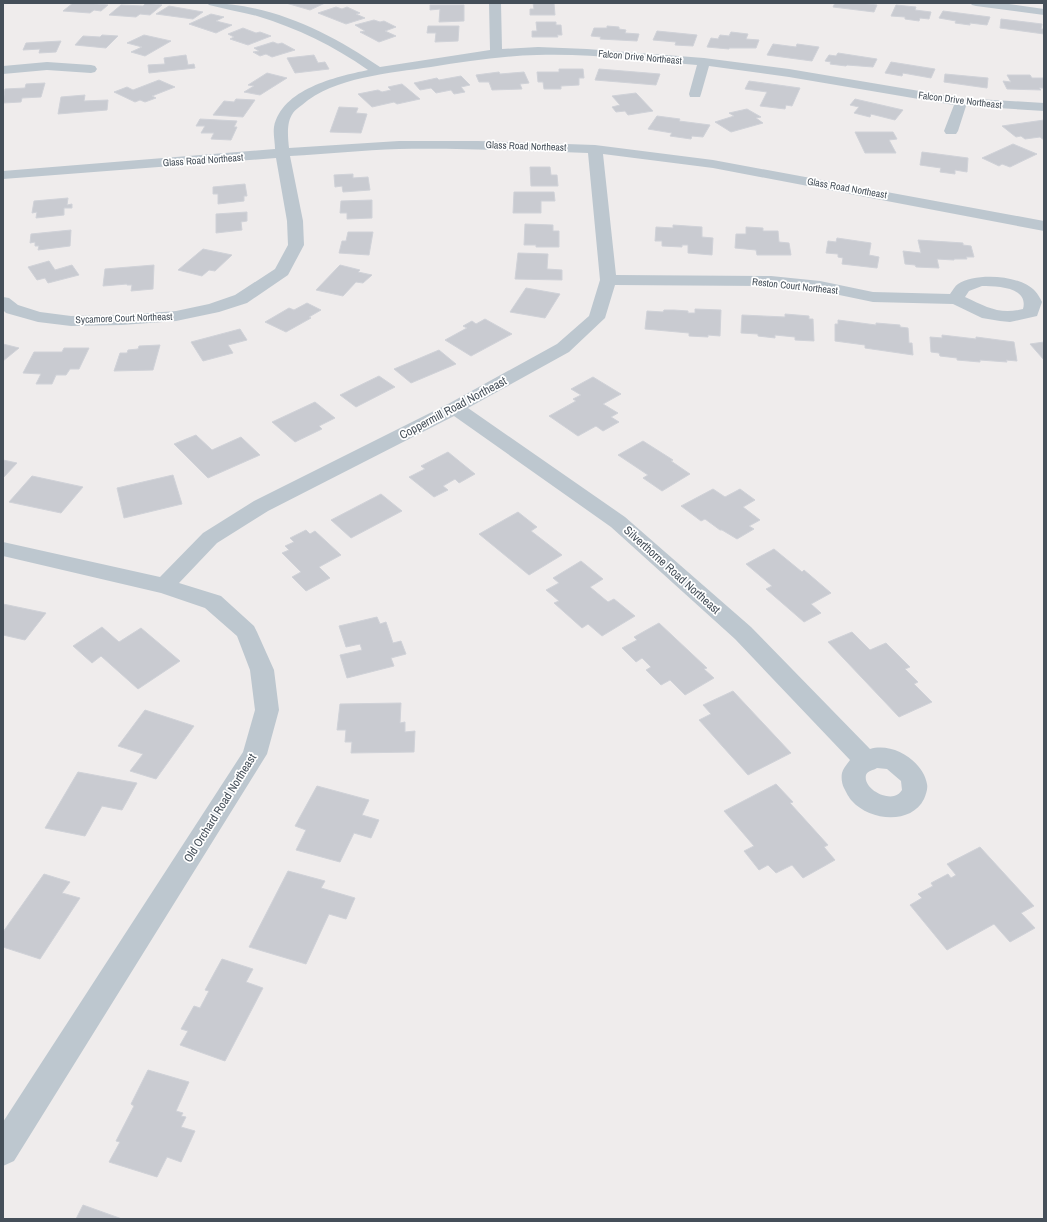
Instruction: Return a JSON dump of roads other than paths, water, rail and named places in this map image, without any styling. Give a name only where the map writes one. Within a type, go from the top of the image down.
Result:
[{"type":"street","points":[[213,3],[257,13],[301,27],[341,46],[378,71]]},
{"type":"street","points":[[495,3],[496,53]]},
{"type":"street","points":[[976,3],[1044,12]]},
{"type":"street","name":"Falcon Drive Northeast","points":[[282,154],[281,128],[287,111],[302,98],[322,87],[344,79],[378,71],[496,53],[538,51],[587,53],[704,62],[789,73],[961,102],[1044,107]]},
{"type":"street","points":[[695,94],[704,62]]},
{"type":"street","points":[[3,70],[47,66],[90,69]]},
{"type":"street","points":[[951,131],[961,102]]},
{"type":"street","name":"Glass Road Northeast","points":[[3,175],[399,146],[492,145],[595,148],[713,164],[1044,226]]},
{"type":"street","name":"Coppermill Road Northeast","points":[[164,586],[210,538],[261,506],[455,408],[563,348],[598,318],[608,280],[595,148]]},
{"type":"street","name":"Sycamore Court Northeast","points":[[3,302],[12,309],[38,317],[71,321],[122,320],[176,316],[213,308],[241,299],[282,272],[296,245],[295,221],[282,154]]},
{"type":"street","name":"Reston Court Northeast","points":[[608,280],[771,281],[820,286],[873,297],[956,299]]},
{"type":"street","name":"Silverthorne Road Northeast","points":[[455,408],[618,522],[743,633],[865,760]]},
{"type":"street","name":"Old Orchard Road Northeast","points":[[3,549],[164,586],[213,602],[246,632],[262,670],[267,710],[256,754],[3,1150]]}]
